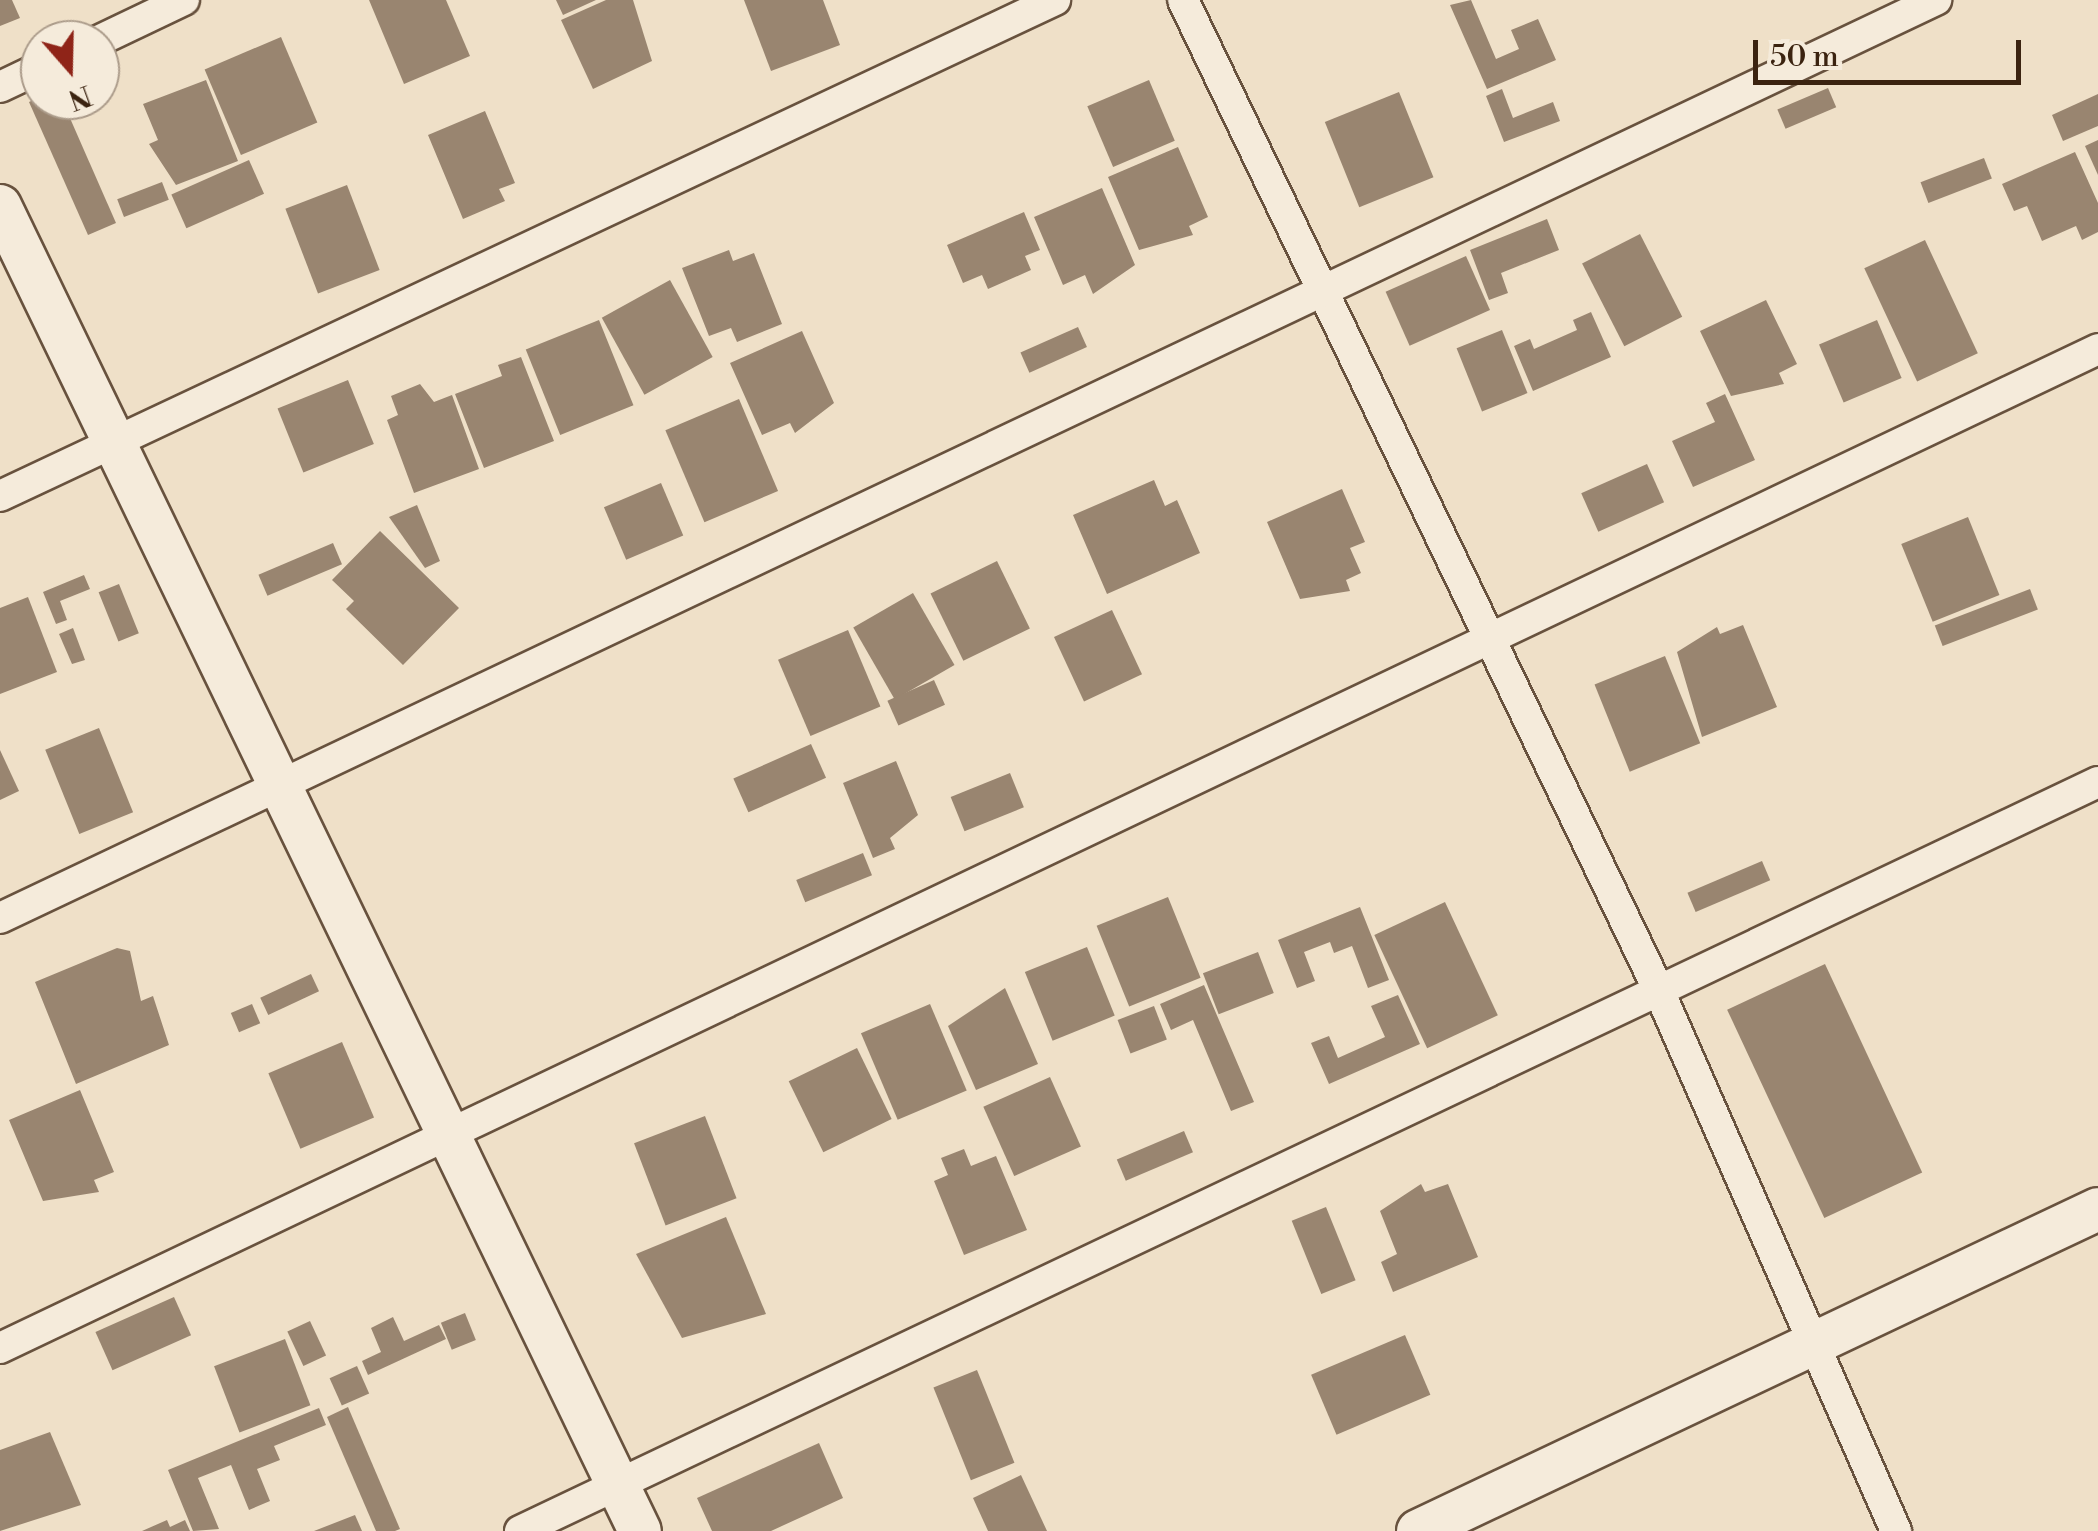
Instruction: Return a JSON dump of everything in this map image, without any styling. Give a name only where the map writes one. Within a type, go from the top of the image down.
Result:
[{"type":"main road","points":[[0,206],[640,1531]]},
{"type":"main road","points":[[1418,1531],[2098,1209]]},
{"type":"street","points":[[120,30],[184,0]]},
{"type":"street","points":[[0,496],[1055,0]]},
{"type":"street","points":[[1182,0],[1659,991],[1896,1531]]},
{"type":"street","points":[[0,918],[1936,0]]},
{"type":"street","points":[[0,1348],[2098,349]]},
{"type":"street","points":[[520,1531],[2098,782]]},
{"type":"building","points":[[0,0],[12,0],[20,18],[0,26]]},
{"type":"building","points":[[369,0],[446,0],[470,56],[404,84]]},
{"type":"building","points":[[556,0],[596,0],[563,15]]},
{"type":"building","points":[[606,0],[633,0],[652,61],[593,89],[561,20]]},
{"type":"building","points":[[744,0],[823,0],[840,45],[771,71]]},
{"type":"building","points":[[1471,0],[1496,59],[1519,49],[1511,30],[1538,19],[1556,60],[1487,89],[1450,5]]},
{"type":"building","points":[[281,37],[317,123],[241,155],[205,69]]},
{"type":"building","points":[[206,80],[238,161],[176,185],[149,144],[158,140],[143,104]]},
{"type":"building","points":[[1149,80],[1175,141],[1113,167],[1087,106]]},
{"type":"building","points":[[1828,88],[1836,107],[1786,129],[1777,109]]},
{"type":"building","points":[[1502,89],[1513,118],[1553,102],[1560,121],[1504,142],[1486,96]]},
{"type":"building","points":[[1399,92],[1433,177],[1359,207],[1325,122]]},
{"type":"building","points":[[2098,94],[2098,126],[2063,141],[2052,115]]},
{"type":"building","points":[[485,111],[515,183],[499,189],[505,201],[463,219],[428,135]]},
{"type":"building","points":[[37,120],[71,120],[116,223],[88,235]]},
{"type":"building","points":[[2098,140],[2098,175],[2085,146]]},
{"type":"building","points":[[1178,147],[1208,217],[1189,226],[1193,235],[1139,250],[1108,177]]},
{"type":"building","points":[[2075,152],[2098,203],[2098,232],[2082,240],[2076,226],[2042,241],[2027,206],[2014,211],[2002,184]]},
{"type":"building","points":[[1984,158],[1992,179],[1928,203],[1921,182]]},
{"type":"building","points":[[249,160],[264,194],[186,228],[171,195]]},
{"type":"building","points":[[162,182],[169,200],[124,217],[117,199]]},
{"type":"building","points":[[347,185],[380,270],[318,294],[285,209]]},
{"type":"building","points":[[1102,188],[1135,265],[1093,294],[1085,275],[1063,285],[1034,217]]},
{"type":"building","points":[[1024,212],[1040,250],[1025,256],[1031,270],[988,289],[982,275],[963,283],[947,245]]},
{"type":"building","points":[[1547,219],[1559,250],[1501,273],[1508,293],[1489,300],[1470,250]]},
{"type":"building","points":[[1640,234],[1682,317],[1624,346],[1582,264]]},
{"type":"building","points":[[1925,240],[1978,353],[1917,382],[1864,268]]},
{"type":"building","points":[[729,250],[733,261],[754,253],[782,324],[737,342],[731,328],[709,336],[682,268]]},
{"type":"building","points":[[1466,256],[1490,310],[1410,346],[1386,292]]},
{"type":"building","points":[[670,280],[713,357],[644,395],[602,318]]},
{"type":"building","points":[[1766,300],[1797,364],[1779,373],[1784,384],[1731,396],[1700,331]]},
{"type":"building","points":[[1591,312],[1611,357],[1533,391],[1514,346],[1530,339],[1534,349],[1577,330],[1573,320]]},
{"type":"building","points":[[599,320],[633,405],[560,435],[526,350]]},
{"type":"building","points":[[1877,320],[1902,378],[1844,403],[1819,345]]},
{"type":"building","points":[[1078,327],[1087,347],[1029,373],[1020,353]]},
{"type":"building","points":[[1502,330],[1527,393],[1482,411],[1457,348]]},
{"type":"building","points":[[802,331],[834,403],[795,433],[790,423],[762,435],[730,363]]},
{"type":"building","points":[[521,357],[554,441],[484,468],[455,394],[502,376],[498,365]]},
{"type":"building","points":[[348,380],[374,444],[303,472],[278,408]]},
{"type":"building","points":[[420,384],[434,402],[452,395],[479,469],[414,493],[387,420],[398,415],[391,396]]},
{"type":"building","points":[[1725,394],[1755,460],[1693,487],[1672,441],[1715,422],[1706,403]]},
{"type":"building","points":[[739,399],[778,491],[704,522],[665,430]]},
{"type":"building","points":[[1647,464],[1664,502],[1598,532],[1581,493]]},
{"type":"building","points":[[1154,480],[1165,506],[1177,500],[1200,553],[1107,594],[1073,515]]},
{"type":"building","points":[[661,483],[683,535],[626,560],[604,507]]},
{"type":"building","points":[[1342,489],[1365,542],[1350,548],[1361,573],[1346,580],[1350,591],[1300,599],[1267,522]]},
{"type":"building","points":[[417,505],[440,561],[425,568],[389,517]]},
{"type":"building","points":[[1968,517],[1999,595],[1933,622],[1901,544]]},
{"type":"building","points":[[380,531],[459,608],[403,665],[346,609],[354,601],[332,580]]},
{"type":"building","points":[[333,543],[342,564],[267,596],[258,575]]},
{"type":"building","points":[[997,561],[1030,628],[963,661],[930,593]]},
{"type":"building","points":[[84,575],[90,589],[60,601],[67,620],[56,624],[43,592]]},
{"type":"building","points":[[119,584],[139,633],[118,641],[99,592]]},
{"type":"building","points":[[2030,589],[2038,610],[1943,646],[1935,626]]},
{"type":"building","points":[[913,593],[954,665],[895,699],[853,628]]},
{"type":"building","points":[[28,597],[57,672],[0,694],[0,608]]},
{"type":"building","points":[[1112,610],[1142,674],[1084,701],[1054,637]]},
{"type":"building","points":[[1743,625],[1777,707],[1702,737],[1677,652],[1717,627],[1720,634]]},
{"type":"building","points":[[73,628],[85,660],[72,664],[59,634]]},
{"type":"building","points":[[848,630],[880,706],[810,736],[778,660]]},
{"type":"building","points":[[1665,656],[1700,743],[1630,772],[1595,684]]},
{"type":"building","points":[[934,680],[945,705],[898,725],[887,701]]},
{"type":"building","points":[[99,728],[133,812],[79,834],[45,750]]},
{"type":"building","points":[[811,744],[826,778],[748,812],[733,779]]},
{"type":"building","points":[[0,750],[19,791],[0,800]]},
{"type":"building","points":[[896,761],[918,815],[890,838],[895,849],[873,858],[843,783]]},
{"type":"building","points":[[1010,773],[1024,807],[965,831],[951,797]]},
{"type":"building","points":[[863,853],[872,875],[805,902],[796,880]]},
{"type":"building","points":[[1762,861],[1770,880],[1696,912],[1687,893]]},
{"type":"building","points":[[1168,897],[1201,978],[1129,1007],[1097,926]]},
{"type":"building","points":[[1445,902],[1498,1015],[1427,1048],[1374,935]]},
{"type":"building","points":[[1360,907],[1389,980],[1368,988],[1352,946],[1334,953],[1330,942],[1304,952],[1315,981],[1297,988],[1278,940]]},
{"type":"building","points":[[1087,947],[1115,1016],[1053,1041],[1025,972]]},
{"type":"building","points":[[117,948],[130,951],[141,1001],[153,996],[169,1045],[76,1084],[35,982]]},
{"type":"building","points":[[1258,952],[1274,993],[1219,1014],[1203,973]]},
{"type":"building","points":[[1825,964],[1922,1172],[1824,1218],[1727,1010]]},
{"type":"building","points":[[311,974],[319,991],[268,1015],[260,998]]},
{"type":"building","points":[[1204,985],[1254,1102],[1231,1111],[1193,1020],[1171,1030],[1160,1004]]},
{"type":"building","points":[[1005,988],[1038,1064],[976,1090],[948,1026]]},
{"type":"building","points":[[1398,995],[1420,1044],[1329,1084],[1311,1043],[1329,1036],[1338,1058],[1385,1037],[1371,1006]]},
{"type":"building","points":[[252,1004],[260,1023],[239,1032],[231,1013]]},
{"type":"building","points":[[930,1004],[967,1091],[898,1120],[861,1033]]},
{"type":"building","points":[[1154,1006],[1167,1040],[1130,1054],[1118,1020]]},
{"type":"building","points":[[342,1042],[374,1117],[300,1149],[268,1073]]},
{"type":"building","points":[[857,1048],[892,1119],[823,1152],[789,1081]]},
{"type":"building","points":[[1050,1077],[1081,1146],[1014,1176],[983,1107]]},
{"type":"building","points":[[80,1090],[114,1172],[94,1180],[99,1192],[43,1201],[9,1120]]},
{"type":"building","points":[[705,1116],[737,1198],[666,1225],[634,1143]]},
{"type":"building","points":[[1184,1131],[1193,1152],[1126,1181],[1117,1160]]},
{"type":"building","points":[[964,1149],[971,1166],[996,1156],[1027,1230],[964,1255],[934,1181],[948,1175],[941,1158]]},
{"type":"building","points":[[1421,1184],[1425,1192],[1448,1184],[1478,1257],[1393,1292],[1381,1262],[1397,1254],[1380,1211]]},
{"type":"building","points":[[1326,1207],[1356,1280],[1321,1294],[1292,1221]]},
{"type":"building","points":[[726,1217],[766,1314],[682,1338],[636,1254]]},
{"type":"building","points":[[174,1297],[191,1335],[113,1370],[95,1332]]},
{"type":"building","points":[[465,1313],[476,1340],[452,1350],[441,1323]]},
{"type":"building","points":[[393,1317],[404,1341],[439,1325],[446,1339],[368,1375],[362,1361],[381,1352],[371,1328]]},
{"type":"building","points":[[310,1321],[326,1355],[303,1366],[287,1332]]},
{"type":"building","points":[[1405,1335],[1430,1395],[1337,1435],[1311,1375]]},
{"type":"building","points":[[285,1339],[310,1405],[239,1433],[214,1366]]},
{"type":"building","points":[[357,1366],[369,1393],[342,1406],[330,1378]]},
{"type":"building","points":[[977,1370],[1014,1463],[971,1480],[933,1388]]},
{"type":"building","points":[[348,1407],[400,1529],[376,1531],[327,1417]]},
{"type":"building","points":[[319,1408],[326,1425],[274,1446],[280,1460],[257,1469],[270,1501],[249,1510],[231,1465],[198,1478],[219,1529],[193,1531],[168,1470]]},
{"type":"building","points":[[50,1432],[81,1505],[0,1531],[0,1450]]},
{"type":"building","points":[[819,1443],[843,1498],[771,1531],[712,1531],[697,1498]]},
{"type":"building","points":[[1021,1475],[1047,1531],[988,1531],[973,1498]]},
{"type":"building","points":[[355,1515],[362,1531],[314,1531]]},
{"type":"building","points":[[167,1520],[170,1527],[185,1520],[190,1531],[142,1531]]}]
